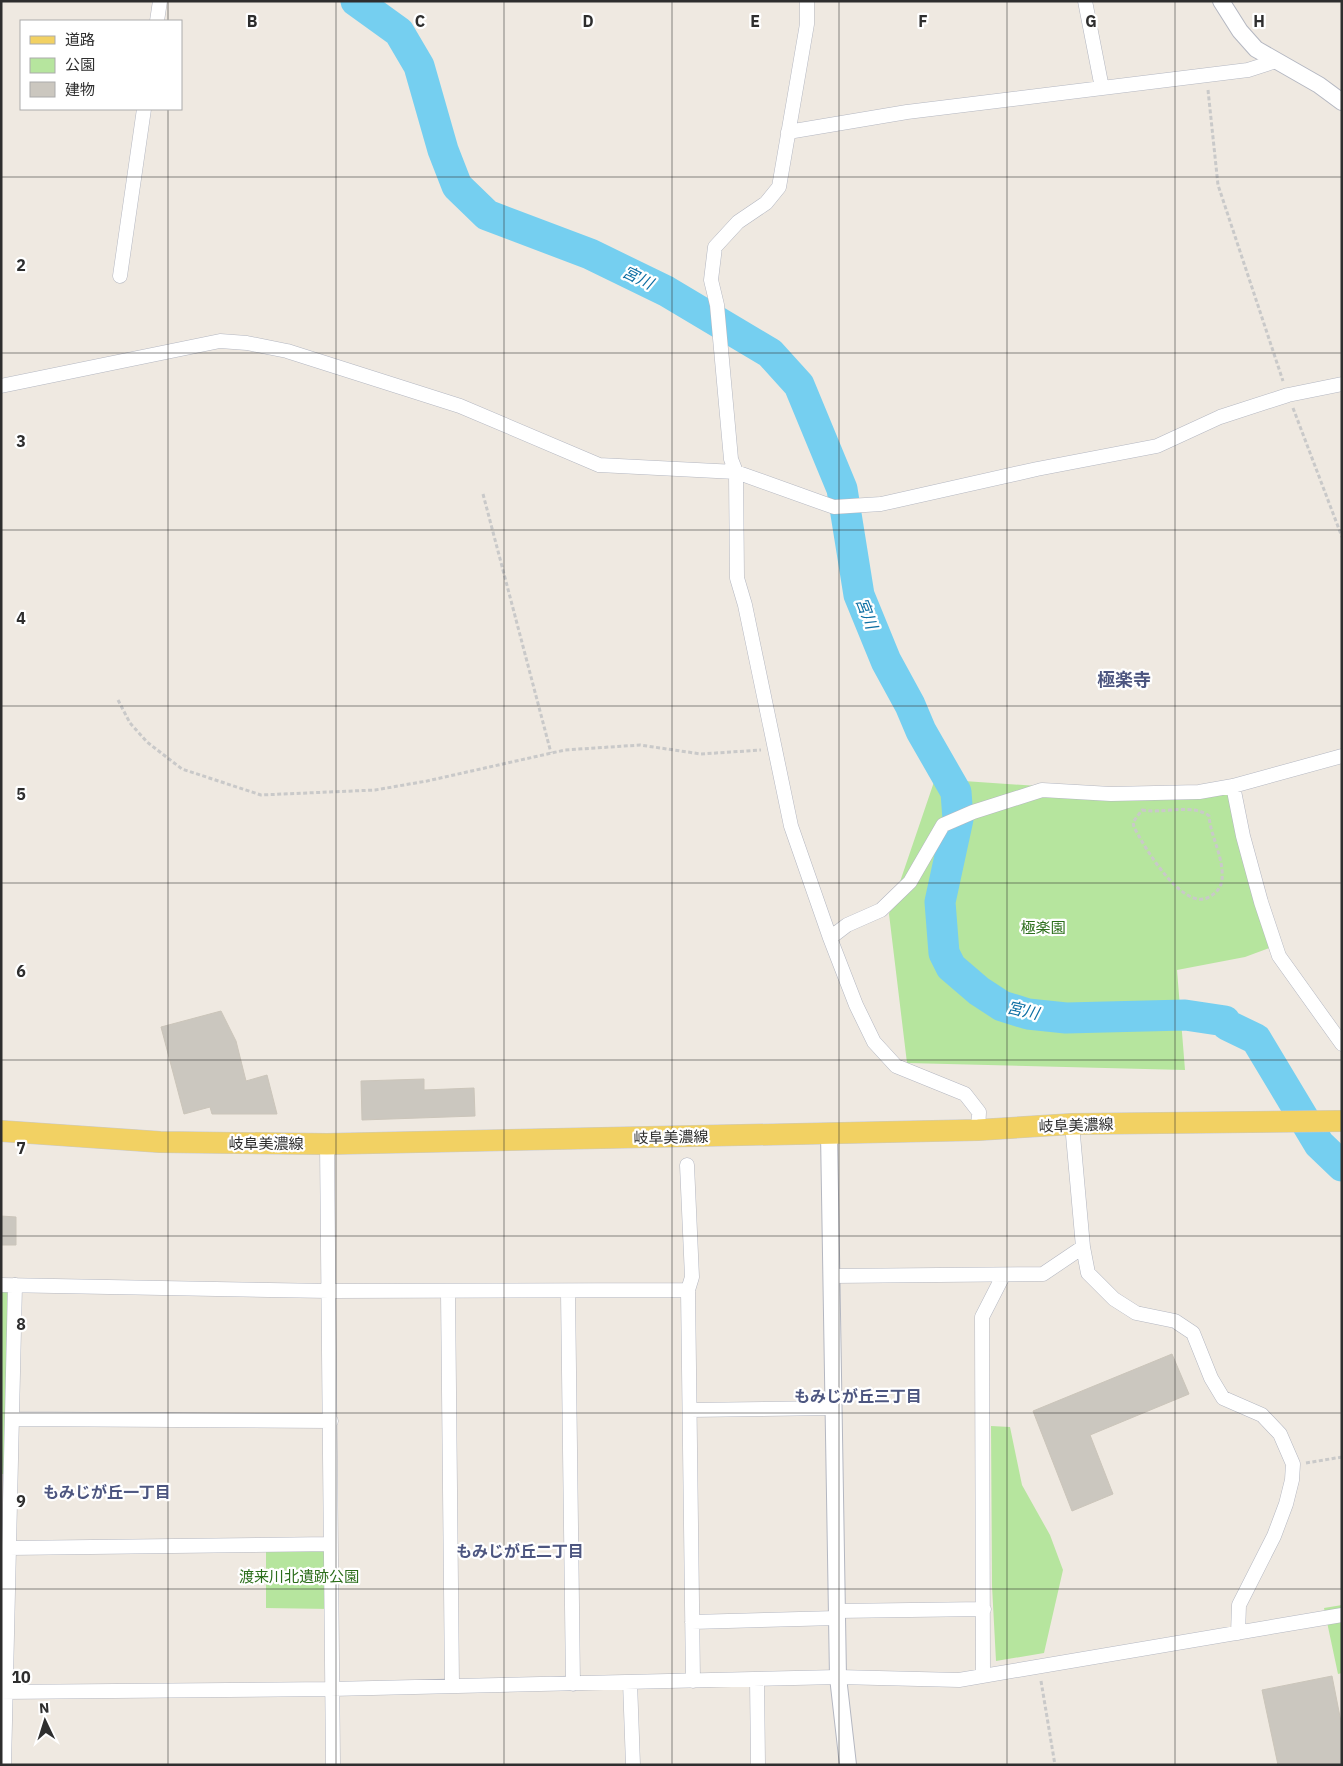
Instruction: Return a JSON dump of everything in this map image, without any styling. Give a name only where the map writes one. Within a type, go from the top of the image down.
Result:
[{"type":"main road","name":"岐阜美濃線","points":[[1,1131],[160,1142],[327,1144],[978,1130],[1072,1124],[1342,1121]]},
{"type":"street","points":[[157,20],[160,1]]},
{"type":"street","points":[[808,1],[807,24],[779,187],[766,203],[738,222],[715,247],[711,280],[717,305],[730,459],[736,472],[737,578],[749,624],[791,826],[830,938],[856,1005],[874,1042],[896,1066],[965,1094],[979,1112],[978,1130]]},
{"type":"street","points":[[1085,1],[1102,88]]},
{"type":"street","points":[[1221,1],[1240,31],[1256,49],[1318,85],[1342,102]]},
{"type":"street","points":[[788,132],[907,112],[1248,70],[1276,61]]},
{"type":"street","points":[[120,276],[144,110]]},
{"type":"street","points":[[1,386],[220,341],[248,343],[287,351],[460,406],[599,465],[736,472],[834,507],[881,504],[1157,446],[1220,417],[1288,395],[1342,384]]},
{"type":"street","points":[[830,938],[846,925],[882,910],[910,882],[943,825],[973,812],[1042,790],[1130,793],[1199,792],[1233,786],[1342,756]]},
{"type":"street","points":[[1233,786],[1243,836],[1261,902],[1280,956],[1342,1044]]},
{"type":"street","points":[[1072,1124],[1083,1247],[1088,1273],[1114,1299],[1136,1312],[1175,1321],[1193,1334],[1211,1378],[1223,1398],[1262,1415],[1280,1434],[1293,1464],[1292,1480],[1286,1504],[1274,1536],[1239,1605],[1238,1633]]},
{"type":"street","points":[[829,1133],[836,1615],[838,1677],[848,1765]]},
{"type":"street","points":[[327,1144],[333,1765]]},
{"type":"street","points":[[687,1165],[692,1277],[688,1290],[693,1681]]},
{"type":"street","points":[[832,1276],[1003,1276],[1043,1274],[1083,1247]]},
{"type":"street","points":[[983,1676],[982,1317],[1003,1276]]},
{"type":"street","points":[[4,1765],[4,1692],[12,1419],[8,1285],[448,1292],[688,1290]]},
{"type":"street","points":[[448,1292],[452,1686]]},
{"type":"street","points":[[568,1292],[573,1684]]},
{"type":"street","points":[[690,1410],[833,1408]]},
{"type":"street","points":[[12,1419],[331,1421]]},
{"type":"street","points":[[9,1548],[331,1544]]},
{"type":"street","points":[[692,1622],[984,1609]]},
{"type":"street","points":[[4,1692],[331,1689],[838,1677],[940,1681],[983,1676],[1342,1616]]},
{"type":"street","points":[[757,1679],[758,1765]]},
{"type":"street","points":[[630,1682],[633,1765]]},
{"type":"path","points":[[1206,75],[1218,185],[1288,395],[1342,536]]},
{"type":"path","points":[[483,494],[551,753]]},
{"type":"path","points":[[118,700],[130,723],[148,742],[182,769],[261,795],[375,790],[427,781],[551,753],[640,745],[701,754],[774,749]]},
{"type":"path","points":[[1142,810],[1190,810],[1205,813],[1209,816],[1221,861],[1222,882],[1218,893],[1205,900],[1197,900],[1182,894],[1177,885],[1164,876],[1134,827],[1133,822],[1142,810]]},
{"type":"path","points":[[1293,1464],[1342,1457]]},
{"type":"path","points":[[1038,1666],[1055,1765]]},
{"type":"green space","name":"極楽園","points":[[935,779],[1140,793],[1233,786],[1277,945],[1245,957],[1177,970],[1185,1070],[907,1063],[889,914]]},
{"type":"green space","points":[[1,1285],[15,1285],[11,1474],[1,1474]]},
{"type":"green space","points":[[991,1426],[1010,1427],[1022,1485],[1050,1535],[1063,1570],[1044,1653],[996,1661],[992,1586]]},
{"type":"green space","name":"渡来川北遺跡公園","points":[[331,1544],[331,1609],[266,1608],[266,1545]]},
{"type":"green space","points":[[1342,1605],[1342,1673],[1338,1674],[1324,1608]]},
{"type":"building","points":[[221,1011],[236,1041],[246,1081],[267,1075],[277,1114],[212,1114],[210,1107],[184,1114],[161,1027]]},
{"type":"building","points":[[424,1079],[424,1090],[474,1088],[475,1116],[362,1120],[361,1081]]},
{"type":"building","points":[[1,1216],[16,1217],[16,1245],[1,1245]]},
{"type":"building","points":[[1172,1354],[1189,1394],[1090,1435],[1113,1494],[1072,1511],[1033,1411]]},
{"type":"building","points":[[1332,1676],[1342,1727],[1342,1765],[1278,1765],[1262,1690]]},
{"type":"waterway","name":"宮川","points":[[356,1],[399,32],[419,66],[443,150],[457,186],[487,215],[590,254],[666,291],[770,353],[799,385],[842,489],[859,595],[886,661],[910,705],[921,731],[956,792],[958,819],[940,902],[944,953],[951,967],[979,991],[1002,1006],[1028,1014],[1066,1018],[1185,1015],[1225,1021],[1227,1025],[1256,1039],[1319,1144],[1342,1166]]},
{"type":"district","name":"極楽寺","points":[[1124,679]]},
{"type":"district","name":"もみじが丘三丁目","points":[[858,1396]]},
{"type":"district","name":"もみじが丘一丁目","points":[[107,1492]]},
{"type":"district","name":"もみじが丘二丁目","points":[[520,1551]]}]
